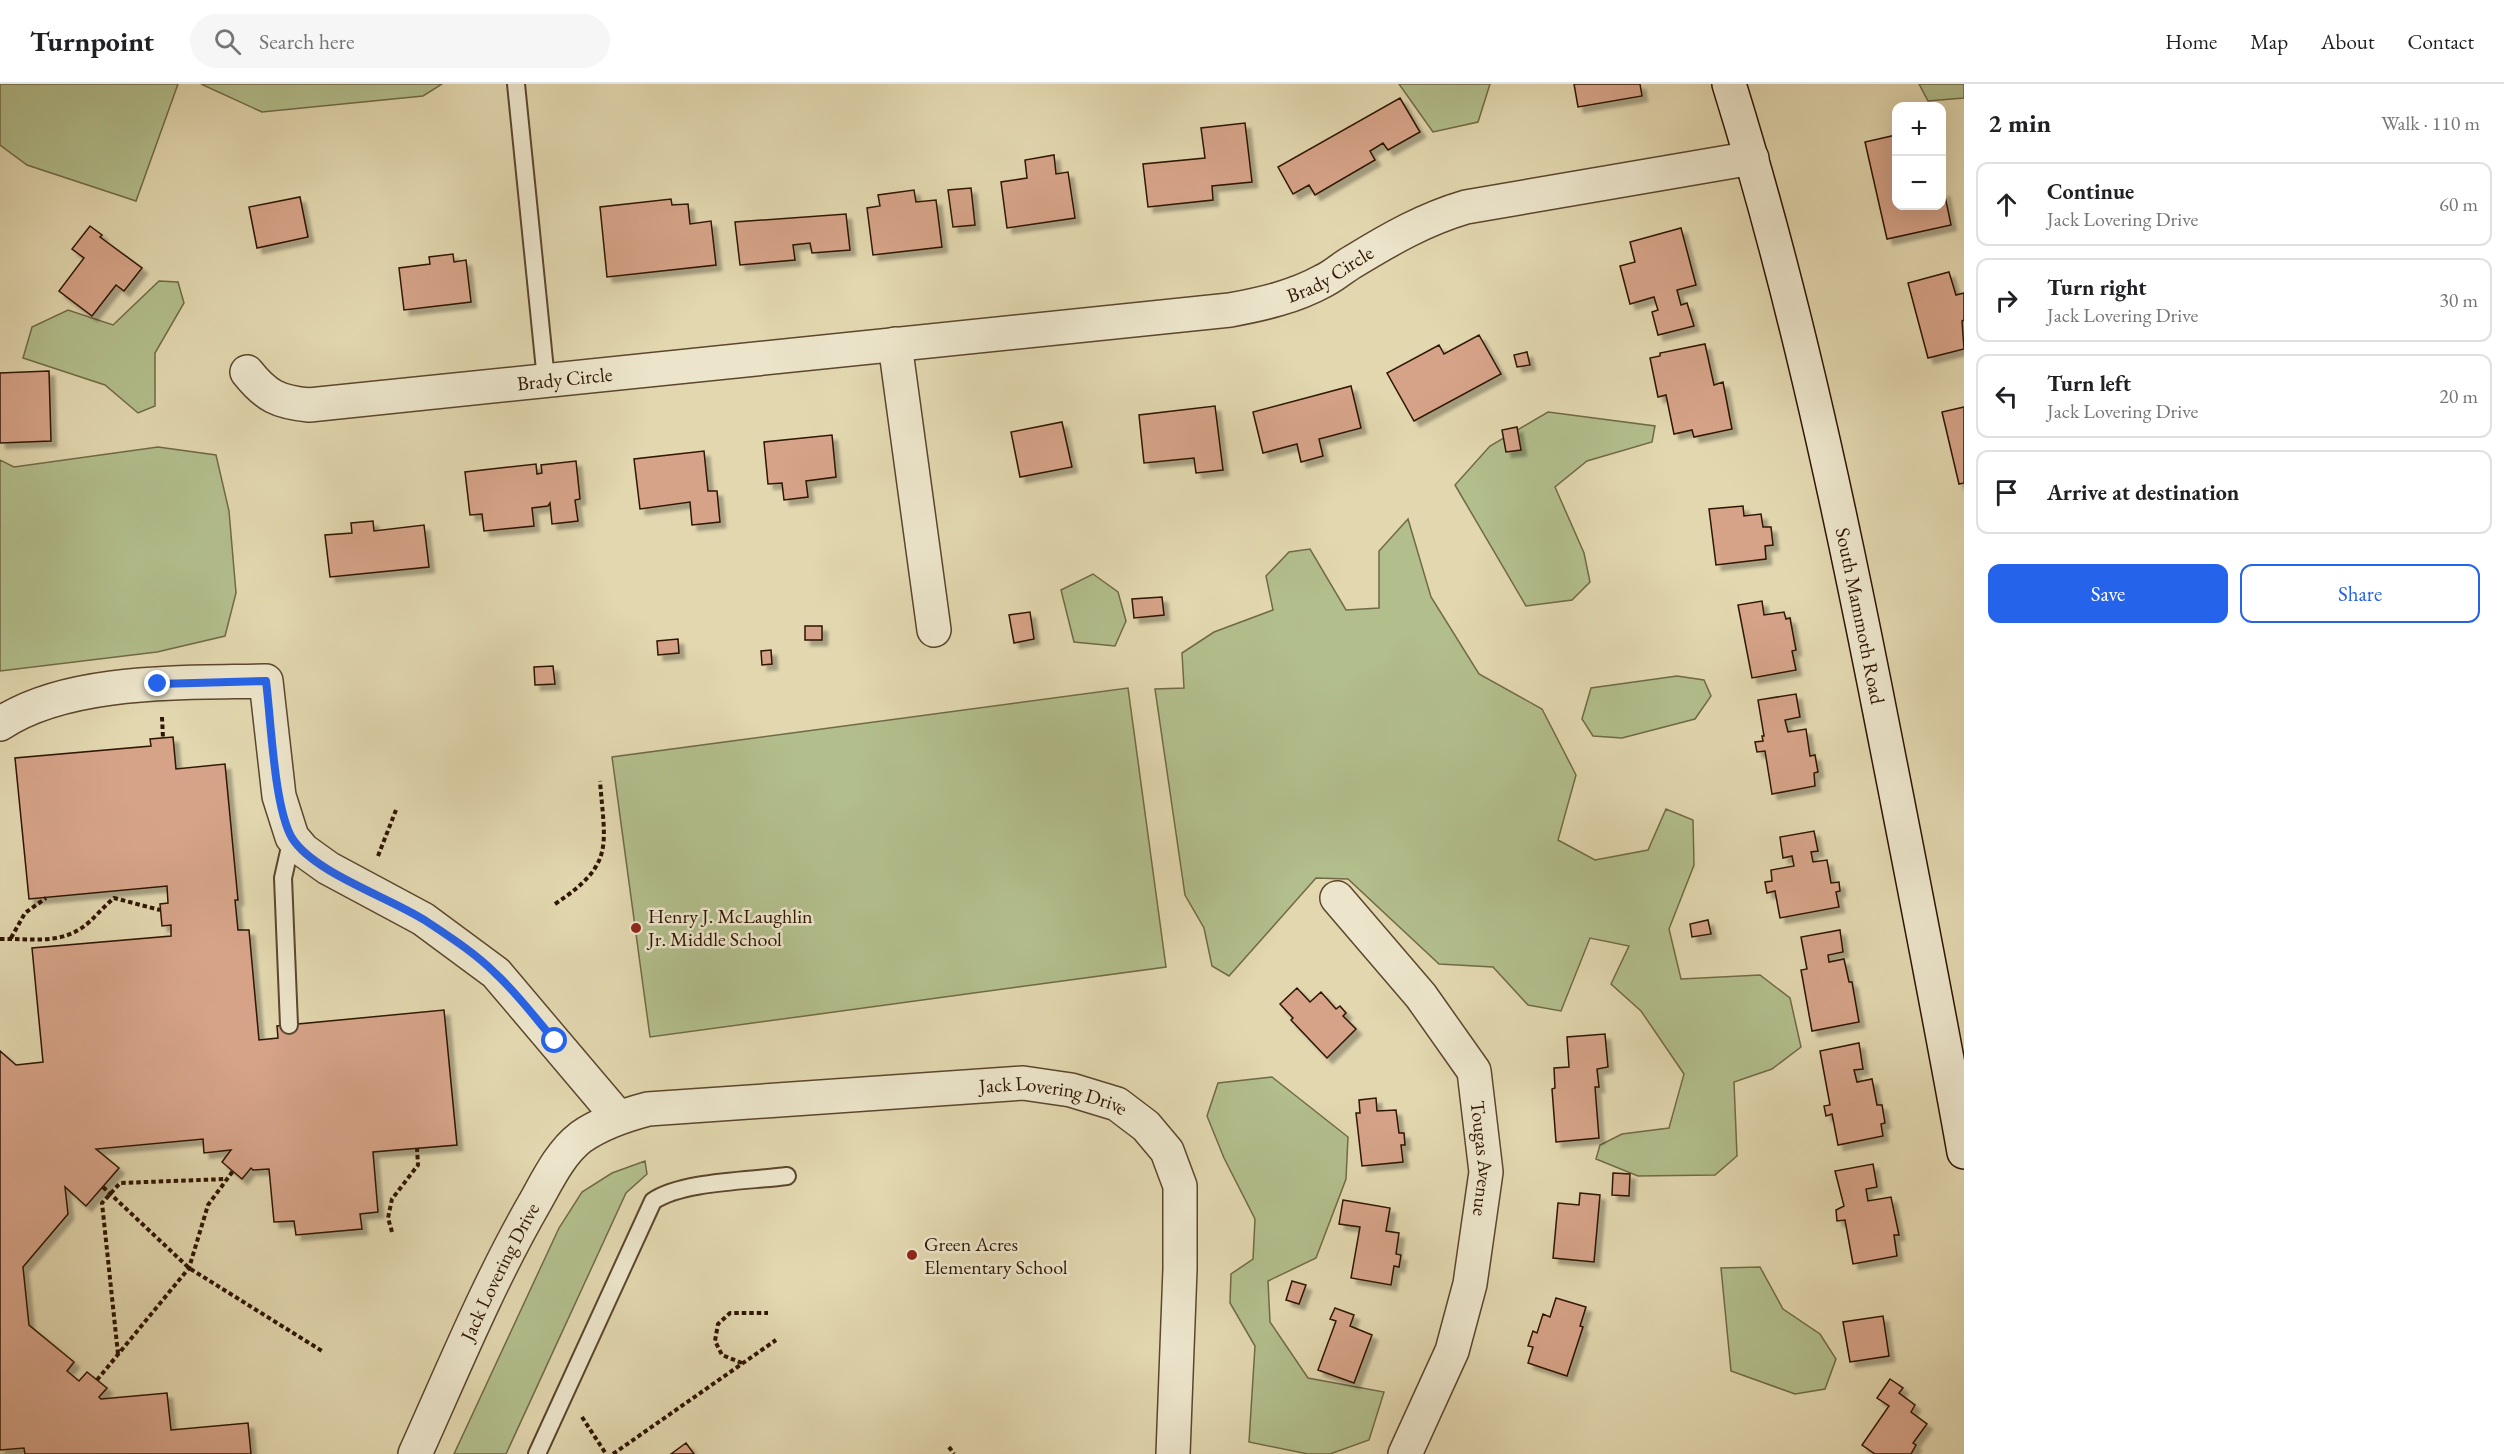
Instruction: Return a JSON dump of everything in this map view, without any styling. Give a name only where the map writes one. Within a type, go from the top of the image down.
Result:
[{"type":"street","name":"South Mammoth Road","points":[[1729,84],[1752,158],[1812,390],[1848,550],[1931,967],[1964,1152]]},
{"type":"street","name":"Brady Circle","points":[[246,372],[272,397],[290,403],[309,405],[1230,310],[1298,293],[1325,281],[1409,228],[1436,216],[1466,207],[1752,158]]},
{"type":"street","points":[[895,344],[934,630]]},
{"type":"street","points":[[0,724],[45,703],[89,692],[158,684],[266,681],[279,796],[292,837],[303,850],[328,868],[423,919],[496,973],[618,1117]]},
{"type":"street","name":"Tougas Avenue","points":[[1337,898],[1421,996],[1474,1071],[1485,1172],[1470,1284],[1452,1351],[1405,1454]]},
{"type":"street","name":"Jack Lovering Drive","points":[[415,1454],[510,1246],[551,1175],[566,1153],[582,1137],[618,1117],[648,1109],[1023,1083],[1071,1090],[1117,1104],[1146,1126],[1167,1151],[1180,1186],[1180,1269],[1173,1454]]},
{"type":"lane","points":[[516,84],[546,380]]},
{"type":"lane","points":[[289,1025],[283,878],[292,837]]},
{"type":"lane","points":[[537,1454],[653,1201],[665,1193],[686,1188],[787,1176]]},
{"type":"path","points":[[555,904],[576,890],[600,863],[604,841],[600,781]]},
{"type":"path","points":[[376,862],[396,810]]},
{"type":"path","points":[[11,938],[25,913],[46,897]]},
{"type":"path","points":[[0,939],[50,941],[83,927],[114,898],[160,910]]},
{"type":"path","points":[[392,1232],[388,1218],[392,1199],[418,1165],[417,1148]]},
{"type":"path","points":[[97,1380],[189,1268],[208,1205],[233,1171]]},
{"type":"path","points":[[118,1354],[102,1203],[120,1183],[226,1179]]},
{"type":"path","points":[[103,1187],[189,1268],[322,1351]]},
{"type":"path","points":[[742,1363],[722,1355],[715,1341],[718,1324],[730,1313],[768,1313]]},
{"type":"path","points":[[613,1454],[776,1340]]},
{"type":"path","points":[[571,1378],[577,1388],[580,1414],[606,1454]]},
{"type":"path","points":[[949,1447],[954,1454]]},
{"type":"green space","points":[[0,84],[178,84],[136,201],[27,165],[0,145]]},
{"type":"green space","points":[[201,84],[442,84],[423,96],[262,112]]},
{"type":"green space","points":[[1399,84],[1490,84],[1478,122],[1433,132]]},
{"type":"green space","points":[[1919,84],[1964,84],[1964,98],[1928,101]]},
{"type":"green space","points":[[159,281],[178,282],[184,303],[155,353],[155,406],[138,413],[105,385],[23,358],[32,327],[68,310],[113,325]]},
{"type":"green space","points":[[1548,412],[1655,426],[1652,442],[1587,461],[1555,487],[1584,553],[1590,582],[1572,600],[1526,606],[1455,485],[1490,446]]},
{"type":"green space","points":[[158,447],[216,455],[229,511],[236,593],[225,636],[157,652],[0,671],[0,460],[14,467]]},
{"type":"green space","points":[[1408,519],[1431,597],[1479,674],[1542,709],[1576,775],[1558,840],[1595,860],[1648,850],[1666,809],[1693,820],[1694,865],[1669,929],[1681,979],[1760,975],[1790,998],[1801,1047],[1772,1069],[1734,1082],[1737,1156],[1715,1175],[1638,1176],[1596,1159],[1600,1145],[1622,1134],[1669,1128],[1684,1074],[1641,1011],[1611,984],[1629,946],[1590,938],[1561,1011],[1528,1005],[1493,967],[1439,964],[1348,879],[1316,878],[1229,976],[1212,966],[1204,928],[1185,895],[1155,689],[1184,688],[1182,653],[1214,632],[1273,610],[1266,576],[1289,552],[1310,549],[1346,610],[1379,608],[1379,551]]},
{"type":"green space","points":[[1093,574],[1118,592],[1126,621],[1115,646],[1074,642],[1061,590]]},
{"type":"green space","points":[[1677,676],[1704,680],[1711,696],[1695,719],[1622,738],[1593,736],[1582,719],[1591,688]]},
{"type":"green space","points":[[1128,688],[1166,967],[650,1037],[612,757]]},
{"type":"green space","points":[[1272,1077],[1348,1137],[1346,1179],[1316,1258],[1268,1281],[1270,1322],[1308,1378],[1384,1392],[1369,1440],[1330,1454],[1308,1454],[1249,1442],[1255,1346],[1230,1303],[1231,1274],[1253,1259],[1255,1219],[1224,1158],[1207,1116],[1218,1083]]},
{"type":"green space","points":[[645,1161],[647,1174],[626,1193],[506,1454],[454,1454],[559,1228],[582,1192],[612,1173]]},
{"type":"green space","points":[[1760,1267],[1783,1309],[1820,1334],[1836,1359],[1825,1389],[1795,1394],[1731,1371],[1721,1268]]},
{"type":"building","points":[[1574,84],[1640,84],[1642,96],[1578,107]]},
{"type":"building","points":[[1400,98],[1420,132],[1388,150],[1383,143],[1370,151],[1375,160],[1315,195],[1309,185],[1293,194],[1278,167]]},
{"type":"building","points":[[1245,123],[1252,182],[1212,186],[1213,200],[1148,207],[1143,164],[1205,158],[1201,128]]},
{"type":"building","points":[[1892,136],[1892,210],[1946,210],[1946,201],[1951,225],[1887,239],[1865,142]]},
{"type":"building","points":[[1054,155],[1056,174],[1068,172],[1075,218],[1007,228],[1001,182],[1027,178],[1025,160]]},
{"type":"building","points":[[971,188],[975,225],[953,227],[948,190]]},
{"type":"building","points":[[914,190],[916,202],[936,200],[942,247],[873,255],[867,208],[880,206],[878,195]]},
{"type":"building","points":[[300,197],[308,237],[257,248],[249,207]]},
{"type":"building","points":[[671,199],[672,205],[688,204],[690,224],[711,221],[716,265],[607,277],[600,207]]},
{"type":"building","points":[[846,214],[850,250],[812,253],[810,243],[793,245],[795,260],[740,265],[735,222]]},
{"type":"building","points":[[90,226],[102,235],[100,237],[142,268],[124,291],[116,285],[92,316],[59,291],[84,258],[72,249]]},
{"type":"building","points":[[1681,228],[1696,285],[1677,290],[1681,305],[1687,303],[1694,326],[1658,335],[1652,312],[1658,310],[1654,297],[1630,304],[1620,266],[1635,262],[1630,242]]},
{"type":"building","points":[[453,254],[454,262],[466,260],[471,302],[404,310],[399,268],[430,264],[429,257]]},
{"type":"building","points":[[1949,272],[1956,295],[1964,293],[1964,320],[1962,321],[1964,349],[1928,358],[1908,283]]},
{"type":"building","points":[[1479,335],[1501,374],[1414,421],[1387,373],[1439,345],[1444,354]]},
{"type":"building","points":[[1705,344],[1714,385],[1723,382],[1732,429],[1694,437],[1692,430],[1674,434],[1666,395],[1658,397],[1650,358],[1660,356],[1660,353]]},
{"type":"building","points":[[1527,352],[1530,365],[1517,367],[1514,355]]},
{"type":"building","points":[[49,371],[51,441],[0,443],[0,373]]},
{"type":"building","points":[[1351,386],[1361,428],[1319,439],[1323,456],[1301,462],[1297,444],[1263,453],[1253,412]]},
{"type":"building","points":[[1215,406],[1223,470],[1196,473],[1194,458],[1144,463],[1139,415]]},
{"type":"building","points":[[1964,407],[1964,483],[1959,484],[1942,412]]},
{"type":"building","points":[[1062,422],[1072,467],[1020,477],[1011,432]]},
{"type":"building","points":[[1517,427],[1521,450],[1506,452],[1502,430]]},
{"type":"building","points":[[832,435],[836,477],[806,481],[808,497],[784,500],[782,483],[768,484],[764,442]]},
{"type":"building","points":[[704,451],[708,491],[717,491],[720,522],[692,525],[690,502],[640,509],[634,459]]},
{"type":"building","points":[[576,461],[580,499],[575,500],[578,521],[552,524],[550,503],[548,506],[532,508],[534,526],[484,531],[482,514],[470,515],[465,472],[536,464],[537,474],[542,473],[541,465]]},
{"type":"building","points":[[1743,506],[1744,516],[1761,514],[1763,527],[1771,527],[1773,545],[1765,546],[1766,559],[1716,565],[1709,509]]},
{"type":"building","points":[[373,521],[374,531],[424,525],[429,567],[330,577],[325,535],[352,533],[351,523]]},
{"type":"building","points":[[1162,597],[1164,615],[1134,618],[1132,599]]},
{"type":"building","points":[[1762,601],[1764,615],[1784,612],[1786,619],[1790,618],[1796,650],[1792,651],[1796,670],[1752,678],[1738,605]]},
{"type":"building","points":[[1030,612],[1034,639],[1014,643],[1009,615]]},
{"type":"building","points":[[805,626],[822,626],[822,640],[805,640]]},
{"type":"building","points":[[678,639],[679,653],[658,655],[657,641]]},
{"type":"building","points":[[771,650],[772,664],[762,665],[761,651]]},
{"type":"building","points":[[553,666],[555,684],[535,685],[534,667]]},
{"type":"building","points":[[1796,694],[1800,717],[1785,720],[1788,732],[1806,729],[1810,756],[1815,755],[1818,772],[1814,773],[1815,786],[1772,794],[1765,751],[1757,752],[1755,742],[1763,741],[1762,736],[1764,736],[1758,700]]},
{"type":"building","points":[[173,737],[176,769],[225,764],[238,900],[235,900],[238,930],[249,930],[259,1040],[278,1038],[277,1026],[444,1010],[457,1145],[373,1152],[378,1212],[360,1214],[362,1229],[296,1235],[294,1221],[274,1222],[269,1169],[253,1170],[251,1168],[242,1179],[222,1162],[231,1150],[204,1153],[203,1139],[96,1149],[119,1168],[86,1206],[65,1187],[68,1214],[23,1267],[29,1325],[74,1362],[67,1371],[79,1381],[87,1372],[107,1388],[99,1397],[101,1399],[167,1393],[171,1430],[248,1423],[251,1454],[25,1454],[24,1448],[0,1450],[0,1051],[16,1065],[43,1062],[32,948],[171,936],[171,925],[162,926],[160,904],[168,903],[167,886],[29,899],[15,758],[151,746],[150,739]]},
{"type":"building","points":[[1814,831],[1818,851],[1811,852],[1813,862],[1827,860],[1831,883],[1839,882],[1840,891],[1836,892],[1839,907],[1780,918],[1775,891],[1767,893],[1765,882],[1772,881],[1771,870],[1794,866],[1792,856],[1783,858],[1780,837]]},
{"type":"building","points":[[1708,920],[1711,934],[1692,937],[1690,924]]},
{"type":"building","points":[[1840,930],[1843,952],[1828,955],[1829,962],[1844,959],[1849,982],[1852,982],[1859,1022],[1812,1031],[1801,970],[1807,969],[1801,937]]},
{"type":"building","points":[[1297,988],[1310,1002],[1321,992],[1336,1009],[1340,1006],[1346,1013],[1343,1016],[1356,1029],[1327,1058],[1291,1020],[1293,1018],[1280,1004]]},
{"type":"building","points":[[1605,1034],[1608,1067],[1597,1069],[1599,1087],[1595,1087],[1599,1138],[1556,1142],[1552,1089],[1555,1088],[1554,1068],[1569,1067],[1567,1037]]},
{"type":"building","points":[[1859,1043],[1863,1069],[1854,1070],[1857,1082],[1872,1079],[1877,1105],[1882,1105],[1885,1123],[1881,1124],[1883,1136],[1838,1145],[1832,1114],[1826,1116],[1824,1106],[1830,1105],[1820,1051]]},
{"type":"building","points":[[1376,1098],[1377,1111],[1396,1110],[1399,1133],[1404,1133],[1405,1145],[1401,1145],[1403,1162],[1362,1166],[1356,1113],[1360,1113],[1359,1100]]},
{"type":"building","points":[[1873,1164],[1877,1187],[1866,1189],[1868,1201],[1891,1197],[1899,1235],[1894,1235],[1897,1256],[1853,1264],[1845,1220],[1837,1221],[1836,1210],[1844,1206],[1835,1171]]},
{"type":"building","points":[[1613,1173],[1630,1174],[1629,1196],[1612,1195]]},
{"type":"building","points":[[1580,1193],[1600,1195],[1594,1262],[1553,1258],[1558,1203],[1579,1205]]},
{"type":"building","points":[[1343,1200],[1390,1208],[1386,1231],[1399,1233],[1396,1254],[1401,1255],[1399,1267],[1394,1266],[1391,1285],[1351,1278],[1360,1227],[1339,1224]]},
{"type":"building","points":[[1292,1281],[1306,1285],[1299,1304],[1286,1300]]},
{"type":"building","points":[[1556,1298],[1586,1307],[1580,1326],[1583,1327],[1567,1376],[1528,1363],[1533,1347],[1528,1346],[1533,1331],[1537,1333],[1543,1314],[1550,1317]]},
{"type":"building","points":[[1335,1308],[1354,1315],[1350,1326],[1372,1335],[1354,1383],[1318,1370],[1336,1321],[1330,1319]]},
{"type":"building","points":[[1883,1316],[1889,1356],[1850,1362],[1843,1322]]},
{"type":"building","points":[[1890,1379],[1903,1388],[1899,1393],[1915,1405],[1911,1412],[1927,1424],[1913,1443],[1916,1445],[1911,1454],[1875,1454],[1862,1445],[1889,1406],[1877,1398]]},
{"type":"building","points":[[686,1443],[694,1454],[671,1454]]},
{"type":"place","name":"Henry J. McLaughlin Jr. Middle School","points":[[636,928]]},
{"type":"place","name":"Green Acres Elementary School","points":[[912,1255]]},
{"type":"route","points":[[158,684],[266,681],[279,796],[292,837],[303,850],[328,868],[423,919],[463,946],[496,973],[555,1041]]}]
